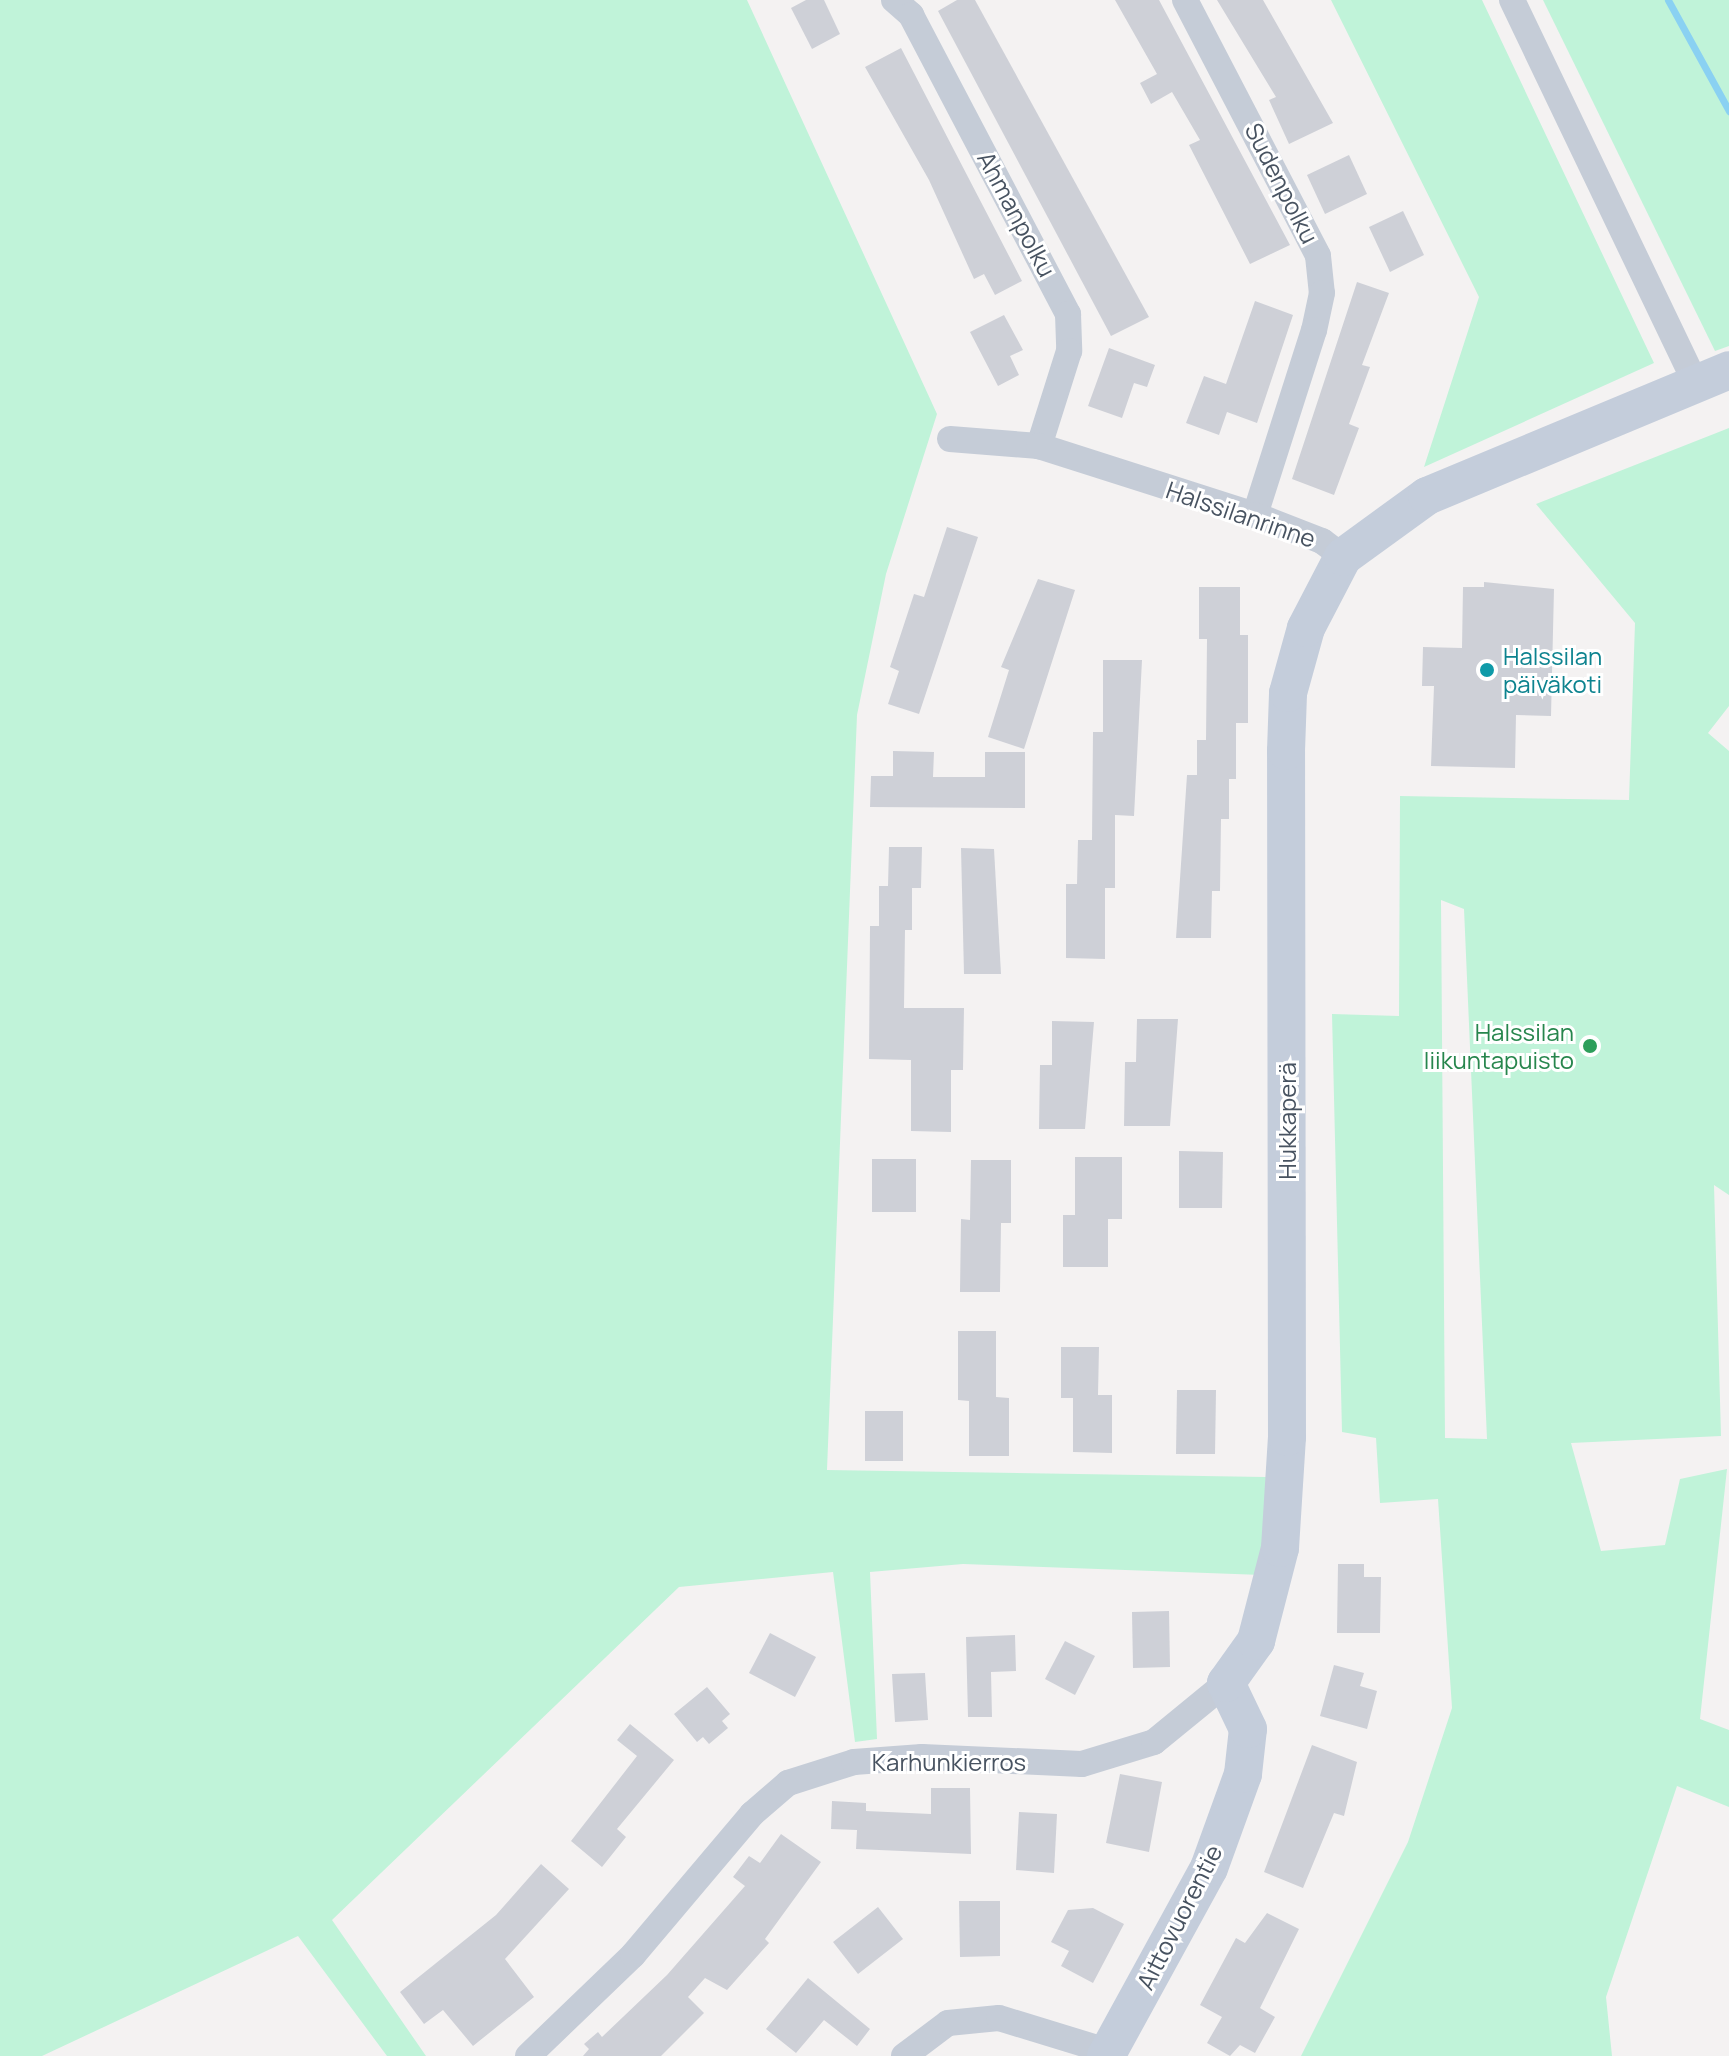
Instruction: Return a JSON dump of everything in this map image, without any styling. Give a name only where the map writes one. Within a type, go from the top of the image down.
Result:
[{"type":"street","name":"Ahmanpolku","points":[[894,0],[911,15],[1068,314],[1069,351],[1039,446]]},
{"type":"street","name":"Sudenpolku","points":[[1185,0],[1318,256],[1322,293],[1314,330],[1255,515]]},
{"type":"street","points":[[1512,0],[1712,376]]},
{"type":"street","name":"Halssilanrinne","points":[[950,439],[1039,446],[1255,515],[1322,541],[1343,557],[1427,496],[1712,376]]},
{"type":"street","name":"Hukkaperä","points":[[1226,1683],[1256,1641],[1281,1537],[1287,1437],[1288,693],[1306,628],[1343,557]]},
{"type":"street","name":"Aittovuorentie","points":[[1108,2054],[1209,1868],[1243,1774],[1248,1729],[1226,1683]]},
{"type":"street","name":"Karhunkierros","points":[[528,2056],[633,1955],[752,1814],[788,1783],[854,1762],[922,1757],[1082,1764],[1154,1742],[1226,1683]]},
{"type":"street","points":[[904,2056],[948,2023],[999,2018],[1108,2054]]},
{"type":"green space","points":[[0,0],[747,0],[937,414],[886,574],[857,715],[827,1470],[1266,1477],[1262,1575],[963,1564],[870,1572],[877,1739],[855,1742],[833,1572],[679,1587],[332,1920],[426,2056],[387,2056],[298,1936],[42,2056],[0,2056]]},
{"type":"green space","points":[[1331,0],[1482,0],[1654,363],[1424,467],[1479,297]]},
{"type":"green space","points":[[1543,0],[1729,0],[1729,346],[1715,351]]},
{"type":"green space","points":[[1729,428],[1729,706],[1708,733],[1729,751],[1729,1195],[1714,1185],[1721,1436],[1571,1443],[1601,1551],[1665,1545],[1680,1479],[1727,1469],[1700,1719],[1729,1730],[1729,1807],[1677,1786],[1606,1997],[1612,2056],[1301,2056],[1408,1842],[1452,1708],[1438,1499],[1380,1503],[1376,1438],[1342,1432],[1332,1014],[1399,1016],[1400,796],[1629,800],[1635,623],[1536,504]],"holes":[[[1441,900],[1464,909],[1487,1439],[1445,1438]]]},
{"type":"building","points":[[806,0],[824,0],[840,34],[812,49],[791,8]]},
{"type":"building","points":[[957,0],[975,0],[1149,317],[1111,336],[938,11]]},
{"type":"building","points":[[1115,0],[1159,0],[1290,245],[1250,264],[1189,145],[1200,140],[1172,92],[1151,104],[1140,83],[1157,74]]},
{"type":"building","points":[[1217,0],[1263,0],[1333,123],[1289,144],[1269,100],[1276,97]]},
{"type":"building","points":[[901,48],[1022,281],[995,295],[984,274],[974,279],[929,180],[865,67]]},
{"type":"building","points":[[1349,155],[1367,194],[1325,214],[1307,175]]},
{"type":"building","points":[[1403,211],[1424,255],[1390,272],[1369,227]]},
{"type":"building","points":[[1357,282],[1389,293],[1362,365],[1370,367],[1349,424],[1359,428],[1334,495],[1292,479]]},
{"type":"building","points":[[1255,301],[1293,315],[1257,423],[1227,412],[1219,435],[1186,423],[1204,376],[1226,384]]},
{"type":"building","points":[[1004,315],[1023,350],[1010,356],[1019,375],[998,386],[970,332]]},
{"type":"building","points":[[1109,348],[1155,365],[1147,387],[1134,383],[1122,418],[1088,406]]},
{"type":"building","points":[[947,527],[978,537],[919,714],[888,704],[899,671],[890,667],[914,594],[924,597]]},
{"type":"building","points":[[1038,579],[1075,590],[1024,749],[988,737],[1009,670],[1001,667]]},
{"type":"building","name":"Halssilan päiväkoti","points":[[1484,582],[1554,589],[1551,716],[1516,715],[1515,768],[1431,766],[1434,686],[1422,686],[1423,647],[1462,648],[1463,587],[1484,587]]},
{"type":"building","points":[[1199,587],[1240,587],[1240,635],[1248,635],[1248,723],[1236,723],[1236,779],[1229,779],[1229,819],[1221,819],[1220,891],[1212,891],[1211,938],[1176,938],[1187,775],[1197,775],[1197,740],[1206,740],[1207,639],[1199,639]]},
{"type":"building","points":[[1103,660],[1142,660],[1134,816],[1115,815],[1115,888],[1105,888],[1105,959],[1066,958],[1066,884],[1077,884],[1078,840],[1092,840],[1093,732],[1103,732]]},
{"type":"building","points":[[893,751],[934,752],[933,777],[985,777],[985,752],[1025,752],[1025,808],[870,807],[871,776],[893,776]]},
{"type":"building","points":[[889,847],[922,847],[921,888],[912,888],[912,930],[905,930],[904,1008],[964,1008],[963,1070],[951,1070],[951,1132],[911,1131],[911,1060],[869,1059],[870,926],[879,926],[879,886],[888,886]]},
{"type":"building","points":[[961,848],[994,849],[1001,974],[964,974]]},
{"type":"building","points":[[1137,1019],[1178,1019],[1170,1126],[1124,1126],[1125,1062],[1136,1062]]},
{"type":"building","points":[[1052,1021],[1094,1022],[1085,1129],[1039,1129],[1040,1065],[1052,1065]]},
{"type":"building","points":[[1179,1151],[1223,1152],[1222,1208],[1179,1208]]},
{"type":"building","points":[[1075,1157],[1122,1157],[1122,1219],[1108,1219],[1108,1267],[1063,1267],[1063,1215],[1075,1215]]},
{"type":"building","points":[[872,1159],[916,1159],[916,1212],[872,1212]]},
{"type":"building","points":[[971,1160],[1011,1160],[1011,1223],[1001,1223],[1000,1292],[960,1292],[961,1219],[970,1220]]},
{"type":"building","points":[[958,1331],[996,1331],[996,1397],[1009,1398],[1009,1456],[969,1456],[969,1401],[958,1400]]},
{"type":"building","points":[[1061,1347],[1099,1347],[1098,1395],[1112,1395],[1112,1453],[1073,1452],[1073,1398],[1061,1398]]},
{"type":"building","points":[[1177,1390],[1216,1390],[1215,1454],[1176,1454]]},
{"type":"building","points":[[865,1411],[903,1411],[903,1461],[865,1461]]},
{"type":"building","points":[[1338,1564],[1364,1564],[1364,1577],[1381,1577],[1380,1633],[1337,1633]]},
{"type":"building","points":[[1169,1611],[1170,1667],[1133,1668],[1132,1612]]},
{"type":"building","points":[[770,1633],[816,1657],[795,1697],[749,1673]]},
{"type":"building","points":[[1015,1635],[1016,1671],[991,1672],[992,1717],[968,1717],[966,1637]]},
{"type":"building","points":[[1065,1641],[1095,1656],[1075,1695],[1045,1679]]},
{"type":"building","points":[[1334,1665],[1364,1673],[1360,1686],[1377,1691],[1367,1729],[1320,1716]]},
{"type":"building","points":[[925,1673],[928,1720],[895,1722],[892,1674]]},
{"type":"building","points":[[707,1687],[730,1714],[722,1721],[728,1728],[709,1744],[703,1737],[697,1742],[674,1714]]},
{"type":"building","points":[[630,1724],[674,1760],[617,1829],[626,1837],[602,1867],[571,1841],[637,1756],[617,1740]]},
{"type":"building","points":[[1312,1745],[1357,1762],[1344,1816],[1334,1813],[1303,1888],[1264,1872]]},
{"type":"building","points":[[1120,1774],[1162,1782],[1149,1852],[1106,1843]]},
{"type":"building","points":[[931,1788],[970,1788],[971,1854],[856,1849],[857,1830],[831,1829],[832,1801],[866,1803],[866,1811],[931,1814]]},
{"type":"building","points":[[1019,1812],[1057,1814],[1054,1873],[1016,1870]]},
{"type":"building","points":[[781,1834],[821,1862],[765,1939],[769,1943],[727,1990],[705,1978],[688,1997],[704,2013],[661,2056],[583,2056],[589,2049],[584,2044],[598,2032],[602,2037],[667,1975],[745,1886],[733,1877],[749,1856],[760,1863]]},
{"type":"building","points":[[541,1864],[569,1889],[505,1959],[534,1997],[473,2046],[443,2010],[424,2024],[400,1992],[496,1915]]},
{"type":"building","points":[[959,1901],[1000,1901],[1000,1956],[960,1957]]},
{"type":"building","points":[[878,1907],[903,1939],[858,1974],[833,1942]]},
{"type":"building","points":[[1093,1908],[1124,1924],[1093,1983],[1061,1966],[1069,1951],[1051,1942],[1068,1910]]},
{"type":"building","points":[[1267,1913],[1299,1929],[1260,2008],[1275,2017],[1255,2053],[1240,2045],[1230,2056],[1207,2043],[1222,2017],[1200,2005],[1236,1938],[1245,1943]]},
{"type":"building","points":[[808,1978],[870,2029],[857,2046],[824,2020],[796,2053],[766,2029]]},
{"type":"waterway","points":[[1668,0],[1729,111]]},
{"type":"place","name":"Halssilan päiväkoti","points":[[1487,670]]},
{"type":"place","name":"Halssilan liikuntapuisto","points":[[1590,1046]]}]
